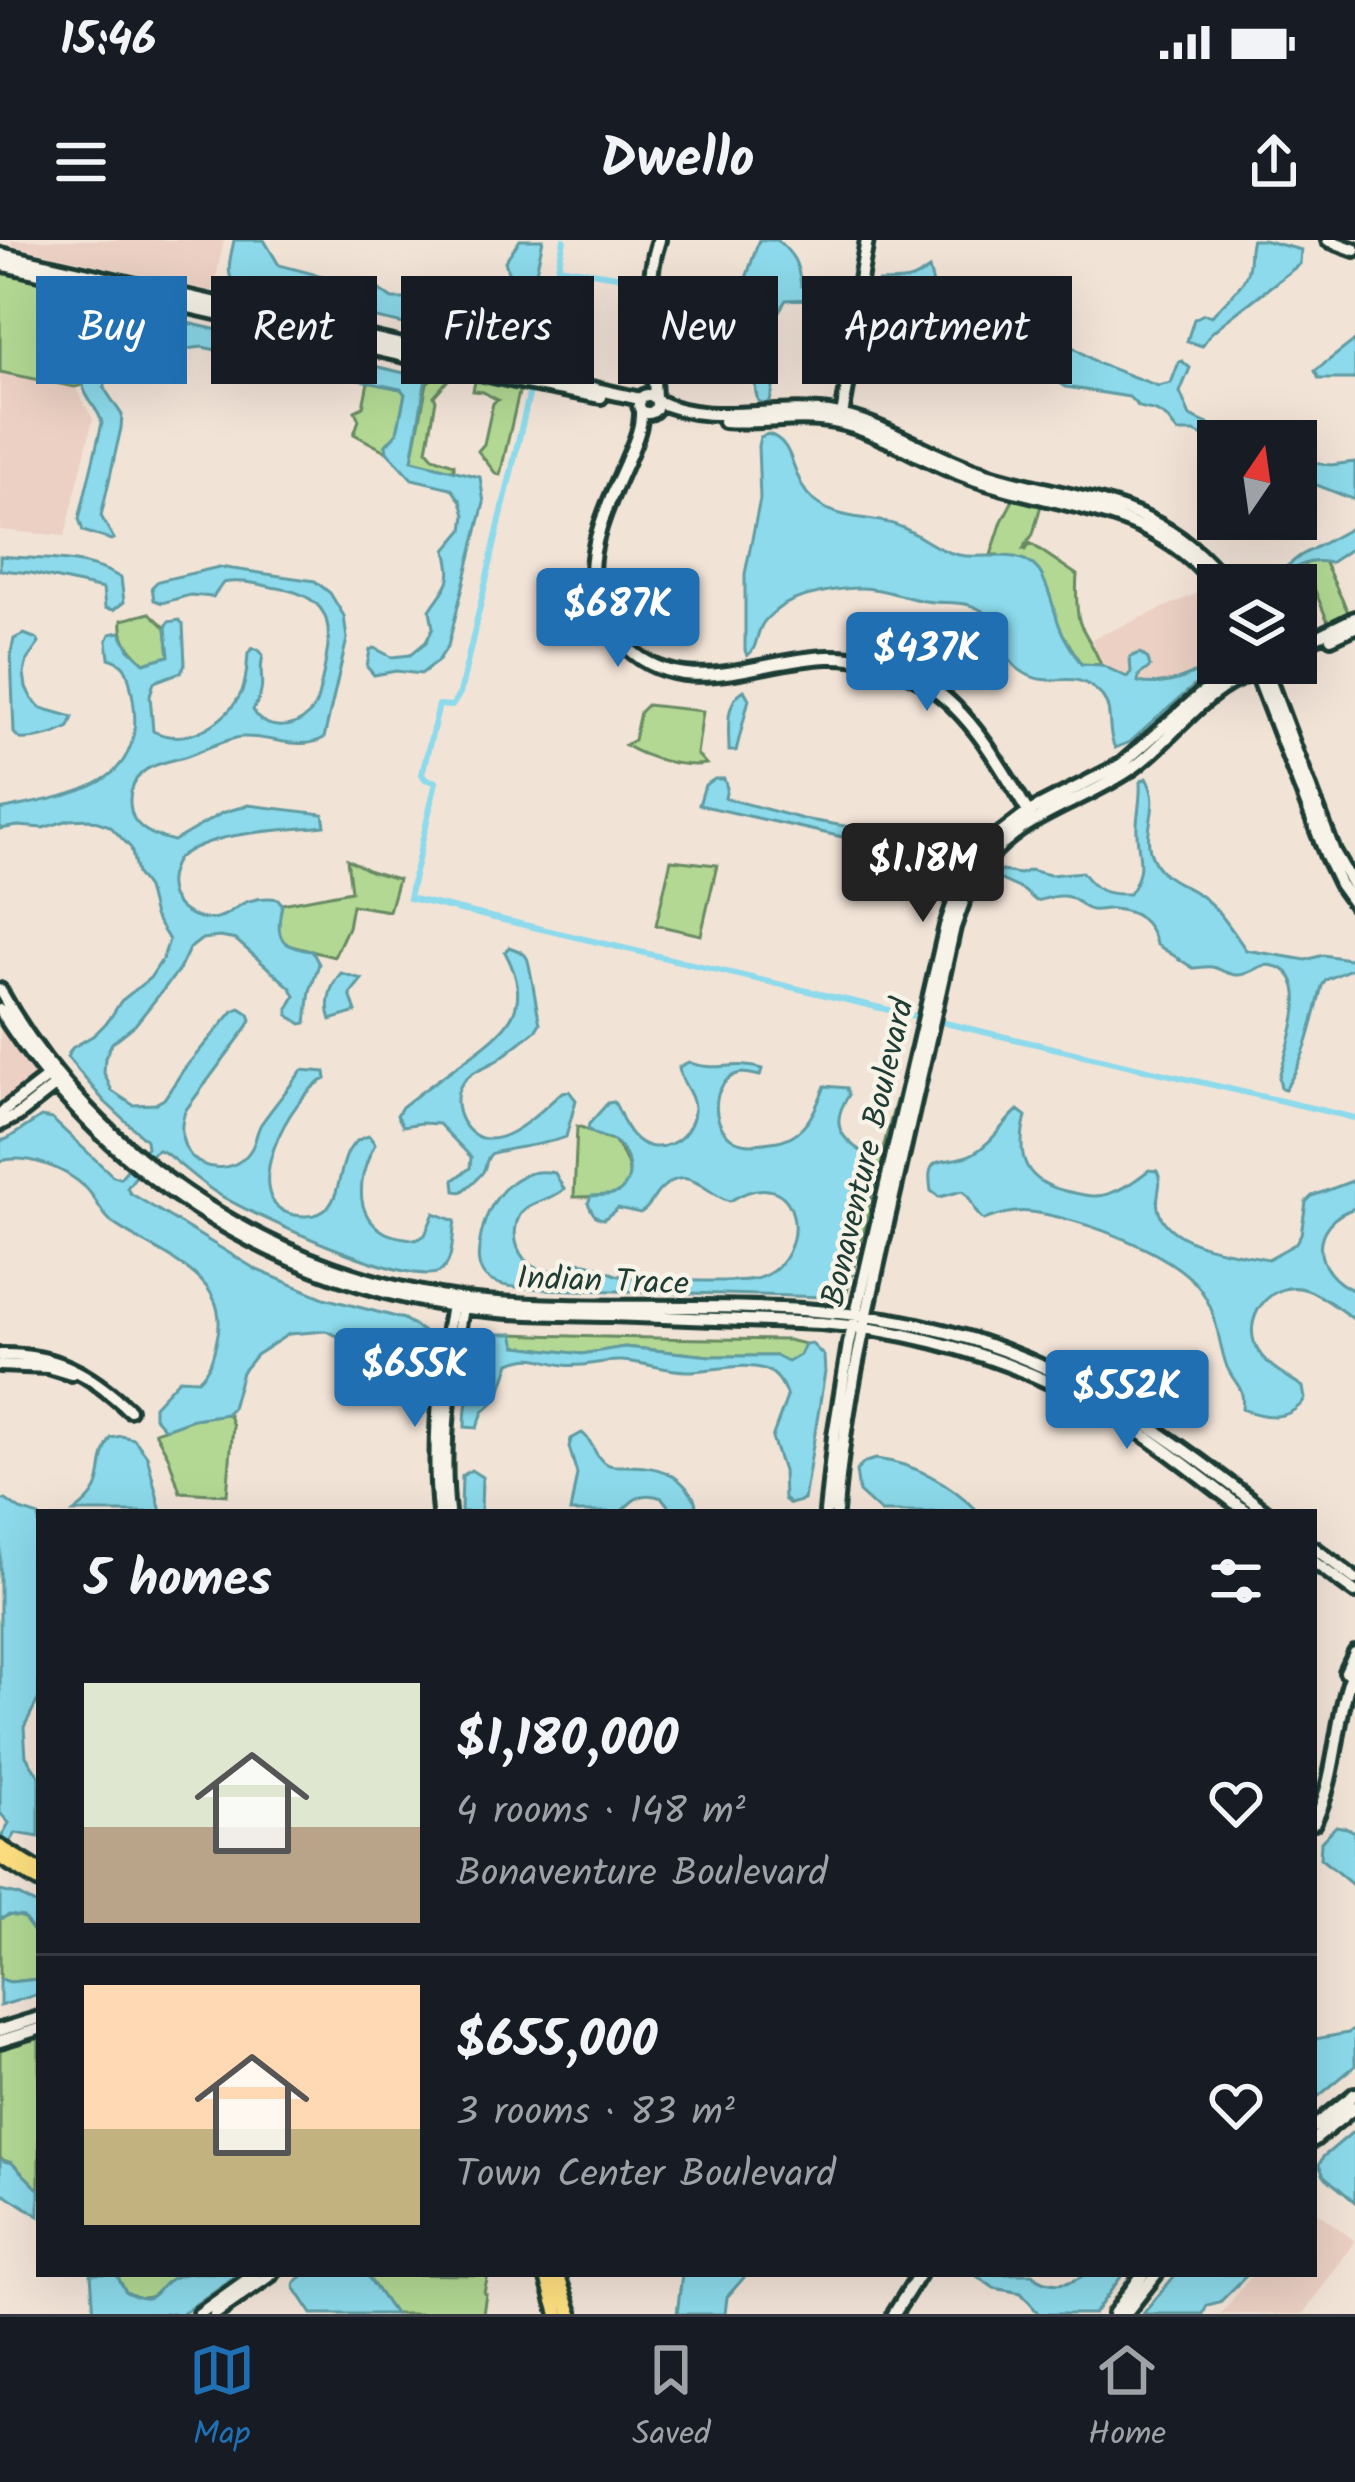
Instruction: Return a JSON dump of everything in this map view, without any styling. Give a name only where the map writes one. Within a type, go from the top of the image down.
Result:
[{"type":"main road","points":[[4,1855],[36,1870]]},
{"type":"main road","points":[[4,1855],[36,1879]]},
{"type":"main road","points":[[547,2277],[559,2314]]},
{"type":"main road","points":[[557,2277],[571,2314]]},
{"type":"street","points":[[659,240],[650,292],[654,368],[648,404],[607,508],[591,566],[598,609],[612,632],[657,668],[690,676],[832,657],[895,669],[932,688],[953,706],[976,731],[1031,816]]},
{"type":"street","points":[[842,420],[854,315],[869,240]]},
{"type":"street","points":[[1328,240],[1355,250]]},
{"type":"street","points":[[0,254],[648,404]]},
{"type":"street","points":[[0,264],[729,421],[809,419],[872,424],[974,470],[1133,512],[1185,542],[1203,564]]},
{"type":"street","points":[[1317,640],[1355,622]]},
{"type":"street","name":"Bonaventure Boulevard","points":[[826,1509],[840,1393],[960,907],[987,859],[1031,816],[1134,767],[1230,684]]},
{"type":"street","points":[[1267,684],[1334,852],[1355,888]]},
{"type":"street","points":[[1267,684],[1327,857],[1355,905]]},
{"type":"street","name":"Indian Trace","points":[[0,990],[54,1079]]},
{"type":"street","name":"Indian Trace","points":[[0,1010],[54,1079],[132,1156],[221,1225],[296,1262],[372,1289],[512,1312],[922,1326],[990,1345],[1076,1380],[1166,1436],[1262,1509]]},
{"type":"street","points":[[0,1114],[54,1079]]},
{"type":"street","points":[[0,1124],[18,1115],[54,1079]]},
{"type":"street","points":[[443,1509],[437,1461],[442,1369],[458,1302]]},
{"type":"street","name":"Bonaventure Boulevard","points":[[836,1509],[860,1321]]},
{"type":"street","name":"Indian Trace","points":[[860,1321],[981,1355],[1063,1388],[1153,1441],[1243,1509]]},
{"type":"street","points":[[0,1355],[23,1355],[83,1372],[130,1410]]},
{"type":"street","points":[[0,1365],[48,1367],[102,1387]]},
{"type":"street","points":[[1317,1550],[1355,1579]]},
{"type":"street","points":[[1317,1564],[1355,1592]]},
{"type":"street","points":[[1317,1802],[1337,1702],[1355,1653]]},
{"type":"street","points":[[1317,1815],[1331,1780],[1343,1703],[1355,1666]]},
{"type":"street","points":[[0,2030],[36,2019]]},
{"type":"street","points":[[0,2041],[36,2030]]},
{"type":"street","points":[[1317,2125],[1355,2094]]},
{"type":"street","points":[[1317,2138],[1355,2107]]},
{"type":"street","points":[[199,2314],[251,2277]]},
{"type":"street","points":[[215,2314],[268,2277]]},
{"type":"street","points":[[894,2314],[917,2277]]},
{"type":"street","points":[[1114,2314],[1142,2277]]},
{"type":"street","points":[[1125,2314],[1154,2277]]},
{"type":"shaded area","points":[[12,240],[224,240],[216,276],[211,276],[211,291],[187,285],[187,276],[147,276],[11,245]]},
{"type":"shaded area","points":[[0,372],[36,379],[36,384],[75,387],[93,419],[65,536],[0,530]]},
{"type":"shaded area","points":[[1197,593],[1197,669],[1166,685],[1138,683],[1149,662],[1144,655],[1130,657],[1127,677],[1101,665],[1092,639]]},
{"type":"shaded area","points":[[0,1023],[34,1078],[33,1085],[0,1114]]},
{"type":"shaded area","points":[[1317,2212],[1355,2241],[1303,2314],[1221,2314],[1251,2277],[1317,2277]]},
{"type":"green space","points":[[8,269],[39,276],[36,379],[0,372],[0,274]]},
{"type":"green space","points":[[368,384],[401,389],[405,394],[397,433],[386,445],[387,452],[354,434],[359,420],[355,411],[363,407]]},
{"type":"green space","points":[[427,384],[444,384],[434,396],[427,450],[454,464],[454,471],[412,460]]},
{"type":"green space","points":[[474,384],[517,384],[520,388],[500,475],[478,451],[498,400],[473,391]]},
{"type":"green space","points":[[1014,498],[1041,505],[1023,549],[1030,543],[1077,575],[1079,621],[1101,665],[1081,664],[1063,634],[998,555],[991,555]]},
{"type":"green space","points":[[1324,561],[1348,612],[1328,622],[1317,595],[1317,564],[1304,564]]},
{"type":"green space","points":[[150,613],[166,628],[169,656],[144,663],[127,644],[122,620]]},
{"type":"green space","points":[[647,705],[703,711],[697,754],[706,764],[664,761],[625,745],[634,740],[640,712]]},
{"type":"green space","points":[[347,859],[398,879],[389,911],[352,905],[334,957],[287,945],[279,931],[282,904],[351,891]]},
{"type":"green space","points":[[671,860],[717,865],[701,935],[656,925]]},
{"type":"green space","points":[[900,1086],[846,1295],[841,1302],[828,1301],[819,1297],[826,1297],[858,1223],[858,1196],[881,1156]]},
{"type":"green space","points":[[577,1126],[614,1141],[628,1169],[624,1189],[612,1195],[574,1197]]},
{"type":"green space","points":[[513,1334],[805,1344],[800,1356],[788,1362],[775,1356],[710,1356],[625,1347],[582,1354],[515,1346]]},
{"type":"green space","points":[[226,1414],[233,1426],[227,1495],[180,1492],[155,1432]]},
{"type":"green space","points":[[23,1917],[36,1933],[36,1979],[0,1979],[0,1919]]},
{"type":"green space","points":[[36,2039],[36,2187],[12,2163],[0,2159],[0,2045]]},
{"type":"green space","points":[[118,2277],[177,2277],[152,2296],[126,2292]]},
{"type":"green space","points":[[368,2277],[488,2277],[483,2314],[394,2314]]},
{"type":"water","points":[[234,240],[264,240],[279,265],[321,276],[230,276]]},
{"type":"water","points":[[520,240],[543,240],[535,276],[509,276],[505,261]]},
{"type":"water","points":[[759,240],[777,240],[797,266],[802,299],[786,300],[778,313],[778,276],[747,276]]},
{"type":"water","points":[[1252,240],[1301,250],[1300,264],[1211,333],[1202,346],[1187,341],[1194,319],[1212,316],[1242,282]]},
{"type":"water","points":[[377,288],[392,299],[401,299],[401,323],[377,318]]},
{"type":"water","points":[[187,323],[211,328],[211,349],[187,349]]},
{"type":"water","points":[[1355,340],[1355,379],[1319,379],[1315,371]]},
{"type":"water","points":[[1072,347],[1099,364],[1158,386],[1171,383],[1182,361],[1190,368],[1180,392],[1190,416],[1199,420],[1197,433],[1178,432],[1166,417],[1139,407],[1129,397],[1061,384],[1072,384]]},
{"type":"water","points":[[377,367],[401,372],[401,384],[425,384],[412,460],[480,477],[484,503],[448,646],[421,674],[374,675],[367,667],[370,650],[392,657],[410,655],[426,642],[433,628],[430,610],[449,577],[446,550],[463,530],[465,515],[451,488],[412,479],[387,452],[386,445],[397,433],[405,394],[377,384]]},
{"type":"water","points":[[105,384],[122,415],[101,516],[111,540],[83,531],[79,519],[102,423],[83,385]]},
{"type":"water","points":[[755,384],[772,384],[770,401],[758,401]]},
{"type":"water","points":[[768,434],[779,440],[801,484],[820,505],[893,524],[951,553],[1012,557],[1031,564],[1043,577],[1062,632],[1081,664],[1101,665],[1127,677],[1130,657],[1140,653],[1150,667],[1138,682],[1167,682],[1197,670],[1197,683],[1130,742],[1115,748],[1102,696],[1082,682],[1036,678],[1017,668],[980,610],[870,588],[810,595],[782,606],[768,617],[747,656],[745,574],[760,499],[760,437]]},
{"type":"water","points":[[1355,462],[1355,500],[1317,485],[1317,463]]},
{"type":"water","points":[[1355,526],[1355,546],[1330,563],[1290,564]]},
{"type":"water","points":[[0,556],[62,560],[107,571],[121,578],[124,602],[114,610],[105,608],[103,589],[0,570]]},
{"type":"water","points":[[219,567],[315,581],[330,593],[344,616],[347,639],[324,738],[295,743],[242,737],[154,766],[135,782],[131,809],[142,828],[174,841],[222,813],[248,805],[323,814],[325,826],[248,833],[193,849],[178,858],[170,881],[176,903],[201,918],[223,916],[252,900],[278,899],[282,938],[312,951],[319,964],[306,1023],[288,1015],[295,996],[291,988],[236,940],[202,939],[189,949],[179,970],[135,1025],[112,1043],[104,1073],[112,1091],[133,1105],[155,1104],[240,1008],[249,1014],[248,1026],[185,1111],[182,1135],[191,1156],[214,1167],[238,1162],[302,1070],[325,1072],[326,1079],[298,1104],[274,1148],[269,1191],[277,1207],[295,1215],[314,1215],[327,1208],[347,1153],[355,1142],[369,1136],[375,1144],[361,1192],[375,1225],[389,1234],[416,1240],[425,1235],[434,1213],[455,1221],[450,1257],[439,1272],[395,1269],[327,1246],[259,1215],[215,1192],[164,1152],[153,1153],[127,1188],[130,1193],[257,1270],[324,1298],[404,1319],[431,1337],[432,1352],[425,1369],[412,1373],[395,1360],[326,1331],[289,1334],[256,1355],[242,1372],[226,1414],[165,1429],[154,1417],[154,1406],[179,1379],[198,1380],[211,1361],[219,1317],[213,1298],[187,1268],[110,1220],[86,1188],[68,1174],[34,1161],[0,1161],[0,1141],[41,1117],[52,1119],[120,1178],[147,1147],[146,1140],[67,1057],[150,978],[169,940],[154,916],[131,848],[110,826],[89,819],[43,828],[0,829],[0,810],[78,792],[117,768],[129,750],[135,725],[132,693],[124,666],[109,658],[110,634],[120,632],[144,663],[169,656],[168,622],[183,624],[185,664],[181,672],[154,682],[150,695],[153,731],[192,734],[227,713],[242,691],[248,653],[253,648],[263,655],[262,687],[253,710],[258,717],[287,726],[312,711],[322,680],[328,632],[321,609],[312,600],[278,588],[237,582],[223,583],[213,597],[154,600],[152,587],[158,581]]},
{"type":"water","points":[[24,634],[39,643],[24,673],[32,699],[41,708],[73,717],[64,730],[20,739],[14,733],[11,653],[14,639]]},
{"type":"water","points":[[744,690],[749,699],[736,751],[729,751],[730,709]]},
{"type":"water","points":[[1146,778],[1153,799],[1149,848],[1153,859],[1170,878],[1211,905],[1246,950],[1306,960],[1323,955],[1355,956],[1355,967],[1322,986],[1304,1052],[1285,1089],[1279,1077],[1296,998],[1287,972],[1269,965],[1239,975],[1212,967],[1193,968],[1156,944],[1146,923],[1136,915],[1084,908],[1066,896],[1036,901],[997,878],[1001,871],[1082,872],[1102,890],[1129,894],[1140,867],[1137,824],[1140,782]]},
{"type":"water","points":[[724,779],[725,798],[803,819],[892,834],[933,851],[928,856],[699,805],[705,785]]},
{"type":"water","points":[[509,947],[527,958],[540,1023],[499,1059],[465,1080],[457,1098],[460,1117],[473,1134],[499,1138],[527,1123],[562,1092],[569,1091],[576,1100],[566,1137],[491,1154],[479,1177],[462,1192],[455,1191],[454,1180],[470,1168],[471,1157],[439,1124],[403,1126],[397,1115],[493,1038],[512,1016],[517,988],[505,952]]},
{"type":"water","points":[[341,973],[362,979],[350,994],[356,1012],[331,1020],[330,995]]},
{"type":"water","points":[[689,1062],[762,1069],[760,1076],[741,1073],[731,1077],[716,1104],[726,1133],[743,1143],[792,1136],[812,1115],[825,1086],[847,1088],[849,1095],[839,1117],[842,1134],[875,1160],[858,1196],[858,1223],[845,1277],[836,1293],[826,1297],[542,1289],[505,1286],[486,1277],[478,1255],[488,1214],[514,1181],[540,1172],[555,1173],[564,1189],[523,1211],[515,1232],[521,1254],[541,1269],[578,1263],[620,1276],[713,1281],[759,1278],[777,1268],[794,1234],[786,1200],[773,1191],[755,1190],[730,1201],[697,1182],[679,1179],[659,1191],[640,1213],[618,1208],[604,1219],[588,1203],[591,1196],[619,1192],[629,1173],[620,1146],[592,1132],[589,1124],[614,1102],[641,1143],[661,1147],[679,1139],[694,1111],[679,1067]]},
{"type":"water","points":[[1018,1110],[1026,1116],[1023,1156],[1033,1175],[1043,1182],[1098,1196],[1119,1190],[1149,1170],[1157,1171],[1158,1208],[1164,1221],[1188,1239],[1221,1250],[1268,1259],[1295,1244],[1306,1202],[1312,1196],[1355,1180],[1355,1208],[1329,1225],[1320,1248],[1330,1273],[1355,1291],[1355,1320],[1320,1296],[1294,1288],[1270,1296],[1255,1315],[1254,1340],[1259,1352],[1303,1387],[1305,1399],[1299,1406],[1276,1416],[1242,1409],[1241,1390],[1227,1367],[1204,1295],[1192,1280],[1151,1252],[1099,1229],[1050,1215],[1018,1212],[984,1220],[962,1191],[939,1197],[931,1191],[933,1165],[974,1153]]},
{"type":"water","points":[[490,1334],[513,1334],[516,1346],[582,1354],[624,1347],[710,1356],[776,1356],[788,1362],[811,1343],[824,1356],[825,1372],[804,1500],[790,1504],[784,1499],[783,1471],[772,1438],[787,1397],[769,1371],[745,1366],[679,1371],[621,1361],[571,1366],[526,1359],[510,1363],[498,1398],[483,1412],[477,1428],[465,1427],[480,1340]]},
{"type":"water","points":[[582,1433],[607,1464],[650,1468],[673,1476],[693,1496],[696,1509],[671,1509],[662,1498],[649,1495],[624,1509],[571,1509],[577,1474],[571,1439]]},
{"type":"water","points":[[111,1438],[134,1439],[147,1456],[160,1509],[78,1509],[94,1493]]},
{"type":"water","points":[[876,1459],[905,1465],[932,1477],[976,1509],[878,1509],[859,1492],[856,1471]]},
{"type":"water","points":[[471,1470],[482,1477],[481,1509],[461,1509],[462,1476]]},
{"type":"water","points":[[0,1500],[6,1500],[36,1515],[36,1704],[24,1727],[26,1756],[36,1771],[36,1836],[16,1833],[0,1858],[0,1839],[9,1823],[0,1813]]},
{"type":"water","points":[[1336,1826],[1355,1832],[1355,1887],[1320,1858],[1321,1842]]},
{"type":"water","points":[[0,1891],[18,1895],[36,1904],[36,1935],[23,1917],[0,1919]]},
{"type":"water","points":[[0,1979],[36,1979],[36,1995],[0,2006]]},
{"type":"water","points":[[1355,2029],[1355,2066],[1317,2098],[1317,2039]]},
{"type":"water","points":[[1355,2130],[1355,2202],[1324,2176],[1319,2165]]},
{"type":"water","points":[[0,2160],[12,2163],[36,2187],[36,2214],[0,2191]]},
{"type":"water","points":[[91,2277],[118,2277],[126,2292],[145,2298],[176,2277],[234,2277],[182,2314],[94,2314]]},
{"type":"water","points":[[301,2277],[368,2277],[394,2314],[312,2314],[295,2282]]},
{"type":"water","points":[[682,2277],[744,2277],[727,2297],[725,2314],[677,2314]]},
{"type":"water","points":[[978,2277],[1037,2277],[1058,2284],[1079,2277],[1121,2277],[1094,2314],[1039,2314],[1021,2293],[994,2288]]},
{"type":"water","points":[[1174,2277],[1245,2277],[1220,2302],[1207,2305],[1203,2314],[1143,2314]]},
{"type":"waterway","points":[[556,276],[564,240]]},
{"type":"waterway","points":[[558,267],[618,276]]},
{"type":"waterway","points":[[529,395],[460,693],[452,706],[439,705],[422,774],[436,782],[409,898],[915,1016]]},
{"type":"waterway","points":[[945,1023],[1355,1118]]}]
